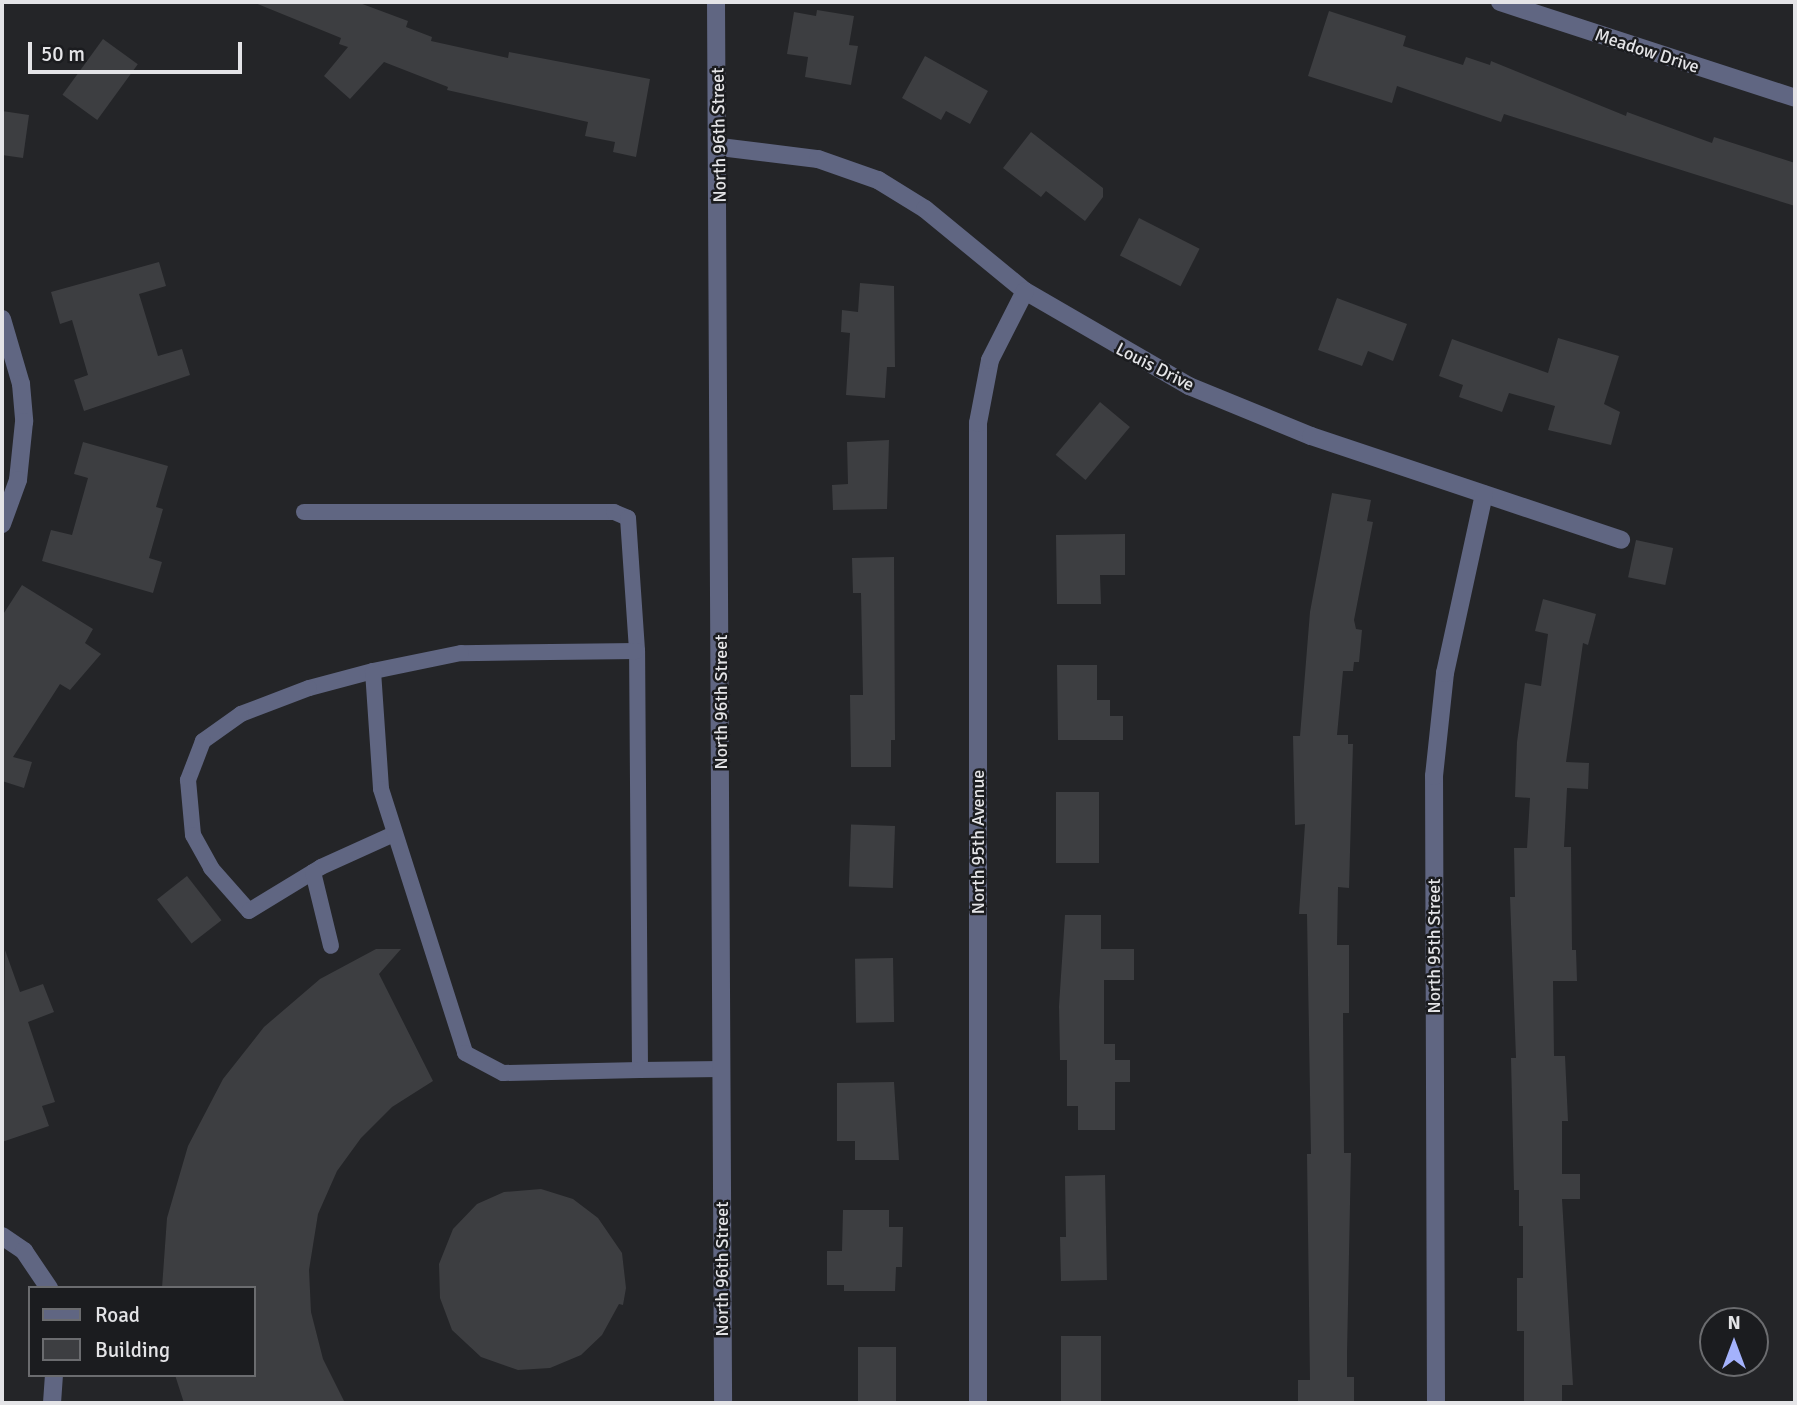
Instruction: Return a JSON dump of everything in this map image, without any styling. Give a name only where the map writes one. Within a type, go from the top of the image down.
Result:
[{"type":"street","name":"North 96th Street","points":[[716,2],[720,147],[723,1403]]},
{"type":"street","name":"Meadow Drive","points":[[1500,2],[1795,99]]},
{"type":"street","name":"Louis Drive","points":[[720,147],[818,159],[877,180],[925,209],[1025,291],[1189,386],[1311,436],[1621,540]]},
{"type":"street","name":"North 95th Avenue","points":[[978,1403],[978,423],[990,360],[1025,291]]},
{"type":"street","points":[[2,319],[22,384],[24,422],[18,480],[2,524]]},
{"type":"street","name":"North 95th Street","points":[[1436,1403],[1434,776],[1445,673],[1484,494]]},
{"type":"street","points":[[2,1236],[39,1267],[48,1286]]},
{"type":"street","points":[[52,1403],[54,1377]]},
{"type":"lane","points":[[304,512],[614,512],[628,518],[637,651],[640,1070]]},
{"type":"lane","points":[[394,834],[313,872],[249,911],[211,868],[193,835],[188,780],[203,741],[241,715],[309,688],[373,671],[461,653],[637,651]]},
{"type":"lane","points":[[373,671],[381,789],[465,1052],[503,1073],[722,1069]]},
{"type":"lane","points":[[313,872],[331,946]]},
{"type":"building","points":[[253,2],[357,2],[408,21],[406,27],[432,37],[431,41],[508,58],[509,52],[650,79],[636,157],[613,152],[615,142],[585,136],[588,122],[447,90],[448,87],[384,62],[350,99],[324,76],[348,47],[339,44],[341,38]]},
{"type":"building","points":[[817,10],[854,16],[849,45],[858,46],[851,85],[805,77],[808,57],[787,54],[794,12],[816,16]]},
{"type":"building","points":[[1329,11],[1406,36],[1403,46],[1463,65],[1466,57],[1490,65],[1491,61],[1626,116],[1627,112],[1712,143],[1714,137],[1795,163],[1795,206],[1504,114],[1501,122],[1397,86],[1392,103],[1308,76]]},
{"type":"building","points":[[103,39],[138,64],[97,120],[62,95]]},
{"type":"building","points":[[925,56],[988,91],[970,124],[946,111],[941,120],[902,98]]},
{"type":"building","points":[[2,111],[29,115],[23,158],[2,155]]},
{"type":"building","points":[[1031,132],[1103,188],[1103,197],[1085,221],[1046,191],[1041,197],[1003,168]]},
{"type":"building","points":[[1139,218],[1200,249],[1181,286],[1120,255]]},
{"type":"building","points":[[159,262],[166,286],[139,294],[158,356],[182,349],[190,375],[84,411],[74,380],[88,375],[72,320],[60,324],[51,292]]},
{"type":"building","points":[[860,283],[894,286],[895,367],[887,367],[885,398],[846,395],[850,333],[841,332],[842,310],[858,312]]},
{"type":"building","points":[[1337,298],[1407,324],[1393,361],[1368,351],[1362,366],[1318,350]]},
{"type":"building","points":[[1558,338],[1619,356],[1604,404],[1620,412],[1611,445],[1548,430],[1555,406],[1509,393],[1502,412],[1459,397],[1463,385],[1439,376],[1452,339],[1548,373]]},
{"type":"building","points":[[1100,402],[1130,427],[1086,480],[1056,455]]},
{"type":"building","points":[[889,440],[887,509],[833,510],[832,485],[848,484],[847,442]]},
{"type":"building","points":[[83,442],[168,466],[156,507],[163,509],[149,558],[162,562],[153,593],[42,561],[51,530],[72,535],[88,478],[74,474]]},
{"type":"building","points":[[1332,493],[1371,500],[1367,521],[1373,522],[1354,620],[1356,629],[1362,630],[1359,662],[1354,662],[1353,671],[1343,671],[1337,735],[1348,735],[1348,744],[1353,744],[1349,888],[1338,887],[1337,945],[1349,945],[1349,1013],[1343,1013],[1344,1153],[1351,1153],[1347,1377],[1354,1377],[1354,1403],[1298,1403],[1298,1380],[1310,1380],[1307,1154],[1311,1154],[1307,914],[1299,914],[1305,824],[1295,825],[1293,736],[1300,736],[1310,612]]},
{"type":"building","points":[[1125,534],[1125,575],[1100,575],[1101,604],[1057,604],[1056,535]]},
{"type":"building","points":[[1636,540],[1673,548],[1665,585],[1628,577]]},
{"type":"building","points":[[894,557],[895,740],[891,740],[891,767],[851,767],[850,695],[863,695],[861,593],[853,593],[852,558]]},
{"type":"building","points":[[22,585],[93,629],[85,643],[101,654],[70,690],[60,684],[13,757],[32,762],[24,788],[2,781],[2,616]]},
{"type":"building","points":[[1543,599],[1596,614],[1588,645],[1583,643],[1566,762],[1589,763],[1588,789],[1567,788],[1564,847],[1571,847],[1572,950],[1576,950],[1577,981],[1553,981],[1554,1056],[1565,1056],[1568,1121],[1562,1121],[1562,1174],[1580,1174],[1580,1199],[1562,1199],[1573,1385],[1562,1385],[1562,1403],[1524,1403],[1524,1331],[1517,1331],[1517,1278],[1523,1278],[1523,1226],[1519,1226],[1519,1190],[1514,1190],[1511,1058],[1516,1058],[1510,897],[1515,897],[1514,848],[1527,848],[1530,798],[1515,797],[1517,742],[1525,683],[1541,686],[1548,634],[1535,631]]},
{"type":"building","points":[[1057,665],[1097,665],[1097,700],[1110,700],[1110,716],[1123,716],[1123,740],[1058,740]]},
{"type":"building","points":[[1056,792],[1099,792],[1099,863],[1056,863]]},
{"type":"building","points":[[851,824],[895,826],[893,888],[849,886]]},
{"type":"building","points":[[187,876],[221,920],[192,944],[157,899]]},
{"type":"building","points":[[1065,915],[1101,915],[1101,949],[1134,949],[1134,980],[1104,980],[1104,1044],[1115,1044],[1115,1060],[1130,1060],[1130,1082],[1115,1082],[1115,1130],[1078,1130],[1078,1106],[1067,1106],[1067,1060],[1060,1060],[1059,1006]]},
{"type":"building","points":[[376,949],[401,949],[379,974],[433,1081],[392,1107],[361,1138],[337,1171],[318,1214],[309,1270],[311,1312],[323,1359],[345,1403],[184,1403],[176,1377],[256,1377],[256,1286],[162,1286],[167,1218],[188,1146],[223,1079],[264,1027],[320,979]]},
{"type":"building","points":[[5,950],[20,992],[43,984],[54,1012],[28,1022],[55,1102],[42,1106],[49,1126],[2,1142]]},
{"type":"building","points":[[893,958],[894,1022],[856,1023],[855,959]]},
{"type":"building","points":[[894,1082],[899,1160],[855,1160],[855,1141],[837,1141],[837,1083]]},
{"type":"building","points":[[1105,1175],[1107,1280],[1061,1281],[1060,1237],[1066,1237],[1065,1176]]},
{"type":"building","points":[[541,1189],[573,1199],[598,1218],[622,1253],[626,1288],[623,1305],[619,1304],[602,1335],[581,1355],[550,1368],[518,1370],[481,1357],[452,1330],[440,1298],[439,1264],[453,1229],[477,1204],[504,1192]]},
{"type":"building","points":[[843,1210],[889,1210],[889,1227],[903,1227],[902,1267],[896,1267],[895,1291],[844,1291],[844,1285],[827,1285],[827,1251],[842,1251]]},
{"type":"building","points":[[1061,1336],[1101,1336],[1101,1403],[1061,1403]]},
{"type":"building","points":[[858,1347],[896,1347],[896,1403],[858,1403]]}]
